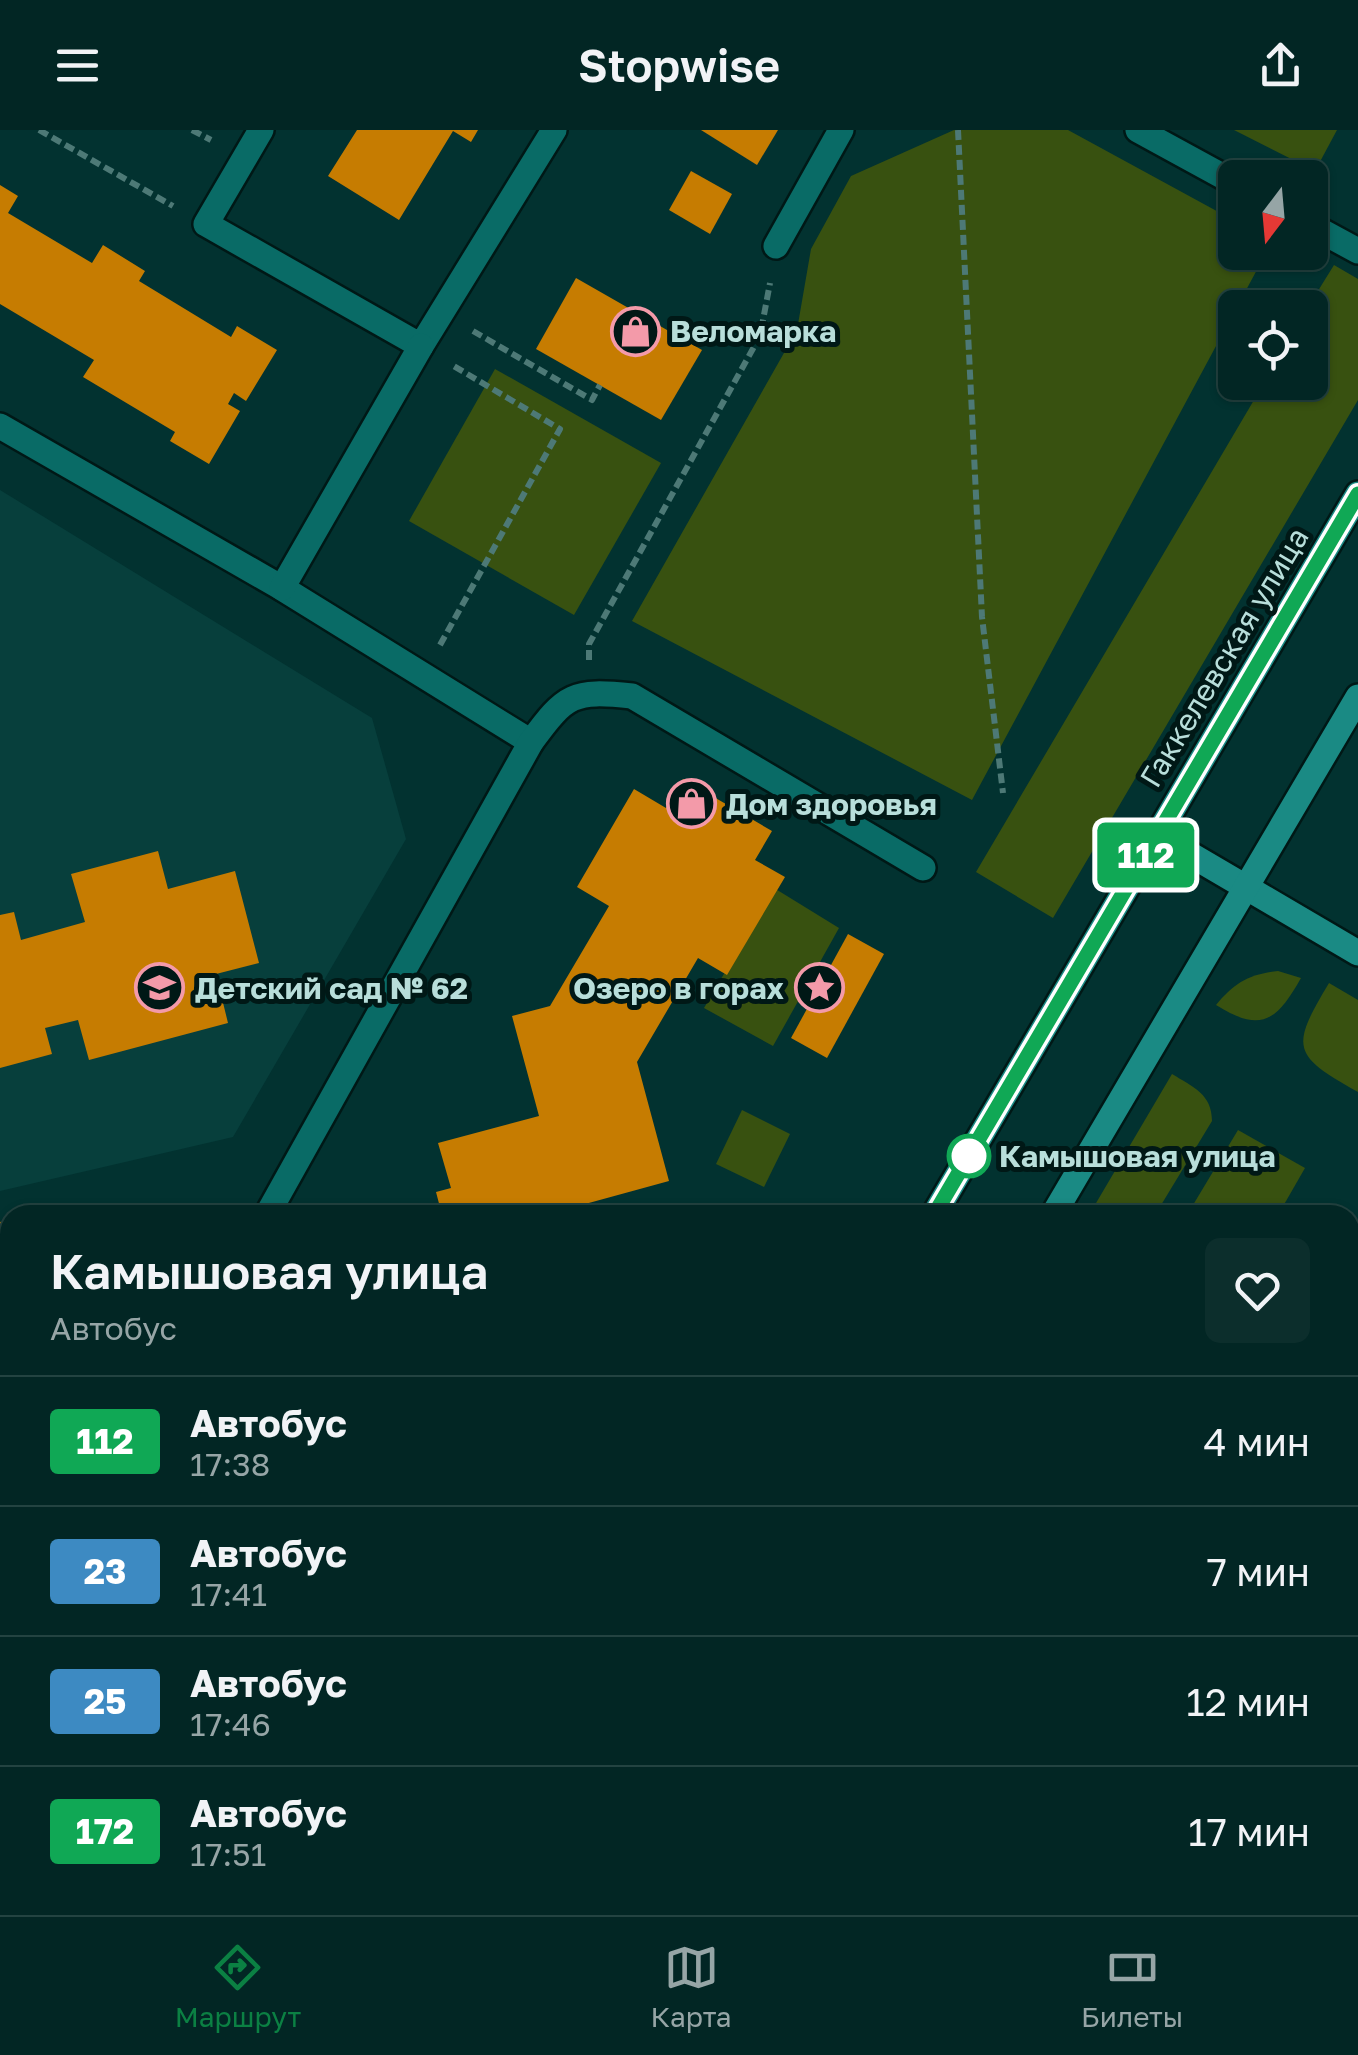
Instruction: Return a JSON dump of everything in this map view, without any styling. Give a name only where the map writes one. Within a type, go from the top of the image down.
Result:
[{"type":"main road","name":"Гаккелевская улица","points":[[940,1205],[1358,494]]},
{"type":"main road","points":[[1059,1205],[1358,697]]},
{"type":"main road","points":[[1157,835],[1358,953]]},
{"type":"street","points":[[261,130],[206,224],[421,346]]},
{"type":"street","points":[[282,588],[421,346],[554,130]]},
{"type":"street","points":[[776,246],[842,130]]},
{"type":"street","points":[[1138,130],[1218,174]]},
{"type":"street","points":[[1328,234],[1358,250]]},
{"type":"street","points":[[0,426],[282,588],[531,742]]},
{"type":"street","points":[[273,1205],[531,742],[555,709],[588,691],[632,696],[924,868]]},
{"type":"path","points":[[39,130],[206,224]]},
{"type":"path","points":[[958,130],[982,618],[1003,793]]},
{"type":"path","points":[[588,691],[589,644],[760,336],[776,246]]},
{"type":"path","points":[[441,313],[592,400],[600,385]]},
{"type":"path","points":[[421,346],[560,429],[423,676]]},
{"type":"shaded area","name":"Детский сад № 62","points":[[0,490],[372,718],[406,839],[233,1137],[0,1191]]},
{"type":"green space","points":[[954,130],[1068,130],[1218,212],[1218,270],[1257,270],[1246,290],[1218,290],[1218,342],[972,800],[632,621],[797,330],[811,249],[851,176]]},
{"type":"green space","points":[[1234,130],[1337,130],[1321,160],[1293,160]]},
{"type":"green space","points":[[1334,265],[1358,279],[1358,400],[1053,918],[976,872],[1254,400],[1328,400],[1328,290],[1319,290]]},
{"type":"green space","points":[[495,369],[661,463],[574,615],[409,521]]},
{"type":"green space","points":[[774,888],[839,928],[773,1046],[704,1008]]},
{"type":"green space","points":[[1278,971],[1301,978],[1284,1004],[1267,1018],[1245,1019],[1216,1005],[1243,981]]},
{"type":"green space","points":[[1329,983],[1358,1000],[1358,1092],[1320,1068],[1304,1048],[1308,1022]]},
{"type":"green space","points":[[1172,1074],[1194,1087],[1209,1104],[1212,1121],[1161,1205],[1095,1205]]},
{"type":"green space","points":[[742,1110],[790,1134],[764,1187],[716,1164]]},
{"type":"green space","points":[[1238,1130],[1305,1168],[1284,1205],[1193,1205]]},
{"type":"building","points":[[357,130],[478,130],[471,142],[453,131],[399,220],[328,176]]},
{"type":"building","points":[[701,130],[778,130],[757,165]]},
{"type":"building","points":[[691,171],[732,194],[710,234],[669,210]]},
{"type":"building","points":[[0,185],[18,196],[8,213],[92,263],[103,245],[145,271],[139,281],[231,337],[237,326],[277,350],[246,401],[234,393],[228,404],[240,411],[209,464],[170,441],[175,432],[83,377],[94,360],[0,304]]},
{"type":"building","points":[[576,278],[702,350],[661,420],[536,349]]},
{"type":"building","points":[[683,779],[772,831],[755,860],[785,877],[727,975],[698,958],[637,1062],[669,1181],[581,1205],[439,1205],[436,1192],[451,1188],[438,1143],[539,1116],[512,1016],[550,1006],[609,906],[577,887],[634,789],[666,808]]},
{"type":"building","points":[[158,851],[168,889],[235,871],[259,963],[216,974],[228,1023],[89,1060],[78,1020],[45,1028],[52,1054],[0,1068],[0,915],[14,912],[21,940],[85,922],[71,874]]},
{"type":"building","points":[[848,934],[884,954],[827,1058],[791,1038]]},
{"type":"bus line","name":"112","points":[[940,1205],[1358,494]]},
{"type":"place","name":"Веломарка","points":[[635,331]]},
{"type":"place","name":"Дом здоровья","points":[[691,804]]},
{"type":"place","name":"Детский сад № 62","points":[[160,988]]},
{"type":"place","name":"Озеро в горах","points":[[819,988]]},
{"type":"place","name":"Камышовая улица","points":[[969,1156]]}]
